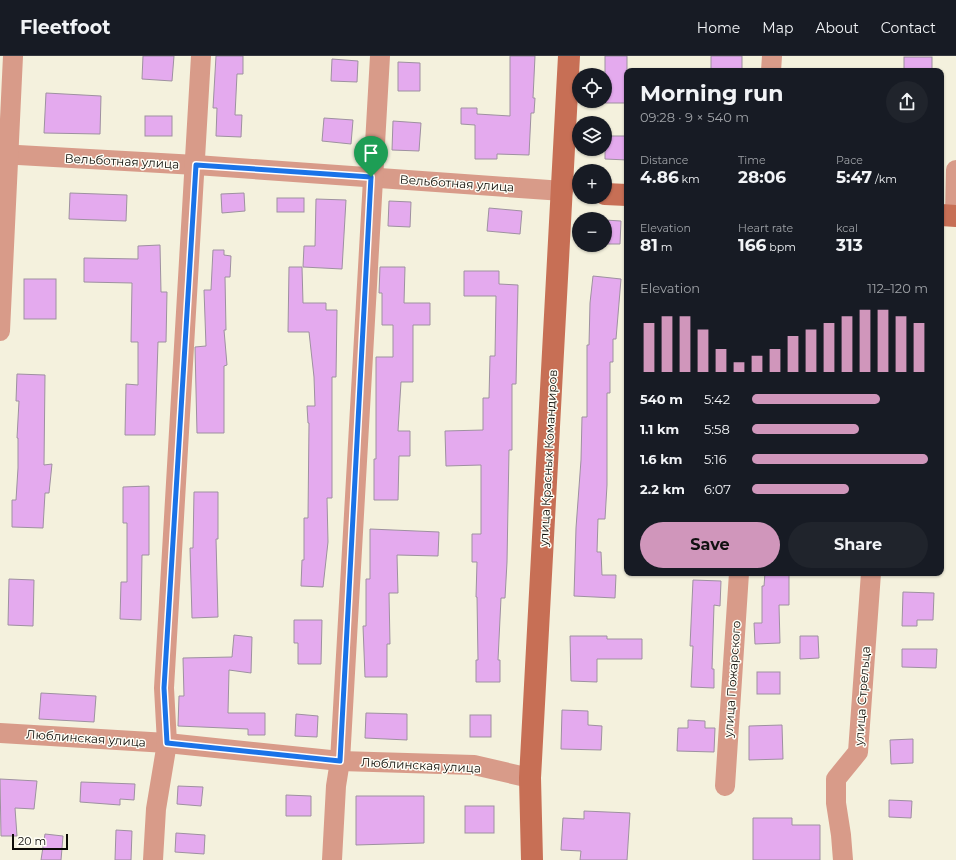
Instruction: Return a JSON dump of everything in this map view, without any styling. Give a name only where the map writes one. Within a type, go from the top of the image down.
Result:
[{"type":"street","points":[[0,331],[4,155],[13,56]]},
{"type":"street","points":[[153,860],[156,809],[167,743],[164,688],[196,165],[201,56]]},
{"type":"street","points":[[332,860],[336,786],[340,761],[371,177],[380,56]]},
{"type":"street","name":"улица Красных Командиров","points":[[532,860],[530,778],[571,191],[569,56]]},
{"type":"street","points":[[771,68],[772,56]]},
{"type":"street","name":"Вельботная улица","points":[[4,155],[196,165],[571,191]]},
{"type":"street","points":[[951,216],[956,170]]},
{"type":"street","points":[[612,194],[624,195]]},
{"type":"street","name":"улица Пожарского","points":[[725,786],[739,576]]},
{"type":"street","name":"улица Стрельца","points":[[843,860],[836,803],[836,779],[858,752],[871,576]]},
{"type":"street","name":"Люблинская улица","points":[[0,733],[167,743],[340,761],[474,765],[530,778]]},
{"type":"building","points":[[143,56],[174,56],[172,81],[142,79]]},
{"type":"building","points":[[216,56],[243,56],[243,74],[237,74],[235,115],[242,115],[241,137],[216,136],[217,108],[213,108]]},
{"type":"building","points":[[510,56],[535,56],[533,98],[535,98],[534,113],[531,113],[529,155],[497,154],[497,159],[475,159],[475,125],[461,124],[461,108],[477,108],[477,114],[510,116]]},
{"type":"building","points":[[605,56],[627,56],[627,68],[624,68],[624,103],[612,103],[612,68],[605,68]]},
{"type":"building","points":[[711,56],[742,56],[742,68],[711,68]]},
{"type":"building","points":[[904,57],[932,57],[932,68],[904,68]]},
{"type":"building","points":[[332,59],[358,61],[357,82],[331,81]]},
{"type":"building","points":[[398,62],[420,63],[420,91],[398,91]]},
{"type":"building","points":[[46,93],[101,96],[100,134],[44,133]]},
{"type":"building","points":[[145,116],[172,116],[172,136],[145,136]]},
{"type":"building","points":[[324,118],[353,120],[351,144],[322,141]]},
{"type":"building","points":[[393,121],[421,123],[419,151],[392,150]]},
{"type":"building","points":[[612,136],[624,136],[624,160],[605,159],[605,156],[612,156]]},
{"type":"building","points":[[70,193],[127,195],[126,221],[69,219]]},
{"type":"building","points":[[244,193],[245,211],[222,213],[221,194]]},
{"type":"building","points":[[277,198],[304,198],[304,212],[277,212]]},
{"type":"building","points":[[316,199],[346,200],[342,269],[303,267],[304,246],[315,246]]},
{"type":"building","points":[[389,201],[411,202],[410,227],[388,226]]},
{"type":"building","points":[[489,208],[522,211],[520,234],[487,231]]},
{"type":"building","points":[[612,220],[621,221],[620,244],[612,244]]},
{"type":"building","points":[[160,245],[161,292],[167,292],[166,342],[158,342],[155,435],[125,435],[126,384],[138,385],[138,342],[131,342],[132,283],[84,282],[84,258],[138,259],[138,246]]},
{"type":"building","points":[[213,250],[224,250],[224,255],[231,256],[230,277],[225,277],[226,330],[224,330],[227,365],[224,366],[224,433],[197,433],[195,347],[206,346],[204,290],[211,290]]},
{"type":"building","points":[[289,267],[302,267],[303,303],[326,303],[326,310],[337,310],[336,377],[332,377],[332,498],[327,498],[328,542],[323,587],[301,586],[302,560],[304,560],[304,518],[308,518],[309,423],[307,406],[315,406],[314,377],[309,332],[288,332]]},
{"type":"building","points":[[380,267],[405,267],[404,303],[430,303],[430,325],[413,325],[413,382],[401,382],[398,431],[410,431],[410,456],[399,456],[398,500],[374,500],[374,459],[376,459],[376,357],[393,357],[393,325],[382,325],[382,293],[379,293]]},
{"type":"building","points":[[464,271],[499,271],[499,284],[518,285],[516,384],[512,384],[512,450],[509,450],[507,562],[505,598],[501,598],[498,660],[500,660],[500,682],[476,682],[476,660],[478,660],[476,597],[477,562],[472,562],[472,534],[481,534],[481,465],[446,466],[445,431],[483,430],[483,398],[489,398],[490,356],[495,356],[496,296],[464,296]]},
{"type":"building","points":[[593,276],[621,279],[616,339],[613,339],[613,362],[610,362],[610,393],[607,393],[607,485],[605,519],[598,519],[597,552],[601,552],[602,575],[616,575],[615,598],[574,596],[582,417],[587,417],[587,345],[589,345],[590,303]]},
{"type":"building","points":[[24,279],[56,279],[56,319],[24,319]]},
{"type":"building","points":[[17,374],[45,375],[44,465],[52,464],[49,493],[45,493],[43,528],[12,527],[12,500],[16,500],[18,468],[17,438],[19,401],[16,401]]},
{"type":"building","points":[[149,486],[149,555],[142,555],[141,620],[120,619],[121,582],[127,582],[127,523],[123,523],[123,487]]},
{"type":"building","points":[[194,492],[218,492],[218,539],[216,539],[218,617],[192,618],[190,548],[193,548]]},
{"type":"building","points":[[370,529],[439,532],[438,556],[397,555],[398,593],[389,593],[390,644],[387,644],[387,677],[365,677],[363,626],[366,626],[366,579],[370,579]]},
{"type":"building","points":[[765,576],[789,576],[789,605],[779,605],[780,643],[755,644],[754,623],[762,623],[762,586],[764,586]]},
{"type":"building","points":[[9,579],[34,580],[33,626],[8,625]]},
{"type":"building","points":[[693,580],[721,581],[720,606],[714,605],[712,669],[714,669],[714,688],[691,687],[693,646],[690,646]]},
{"type":"building","points":[[903,592],[934,593],[933,620],[917,620],[917,626],[902,626]]},
{"type":"building","points":[[294,620],[322,620],[321,664],[298,664],[298,643],[294,643]]},
{"type":"building","points":[[234,635],[252,637],[251,673],[229,670],[228,713],[265,713],[265,735],[248,735],[248,729],[178,726],[179,696],[184,696],[183,658],[232,657]]},
{"type":"building","points":[[570,636],[607,636],[607,639],[642,639],[642,659],[597,659],[597,682],[571,681]]},
{"type":"building","points":[[800,636],[818,636],[819,658],[800,659]]},
{"type":"building","points":[[902,649],[937,649],[936,668],[902,667]]},
{"type":"building","points":[[757,672],[780,672],[780,694],[757,694]]},
{"type":"building","points":[[41,693],[96,696],[94,722],[39,719]]},
{"type":"building","points":[[562,710],[588,711],[588,725],[602,726],[601,750],[561,749]]},
{"type":"building","points":[[366,713],[407,714],[407,740],[365,738]]},
{"type":"building","points":[[296,714],[318,716],[317,737],[295,736]]},
{"type":"building","points":[[470,715],[491,715],[491,737],[470,737]]},
{"type":"building","points":[[688,720],[705,721],[705,728],[715,728],[714,752],[677,751],[678,728],[688,728]]},
{"type":"building","points":[[782,725],[783,759],[749,760],[749,726]]},
{"type":"building","points":[[913,739],[913,763],[891,764],[890,740]]},
{"type":"building","points":[[0,779],[37,781],[34,809],[15,808],[17,836],[1,836]]},
{"type":"building","points":[[81,782],[135,784],[134,800],[120,799],[120,805],[80,802]]},
{"type":"building","points":[[178,786],[203,787],[201,806],[177,804]]},
{"type":"building","points":[[286,795],[311,796],[311,816],[286,816]]},
{"type":"building","points":[[356,796],[424,796],[424,843],[356,845]]},
{"type":"building","points":[[889,800],[912,801],[911,818],[889,817]]},
{"type":"building","points":[[465,806],[494,806],[494,833],[465,833]]},
{"type":"building","points":[[584,811],[630,813],[627,860],[580,860],[581,851],[561,850],[563,818],[584,819]]},
{"type":"building","points":[[753,818],[792,818],[792,825],[820,825],[820,860],[753,860]]},
{"type":"building","points":[[116,830],[132,831],[131,860],[115,860]]},
{"type":"building","points":[[176,833],[205,835],[204,854],[175,852]]},
{"type":"building","points":[[45,834],[63,836],[61,860],[41,860]]},
{"type":"route","points":[[196,165],[371,177],[340,761],[167,743],[164,688],[196,165]]}]
